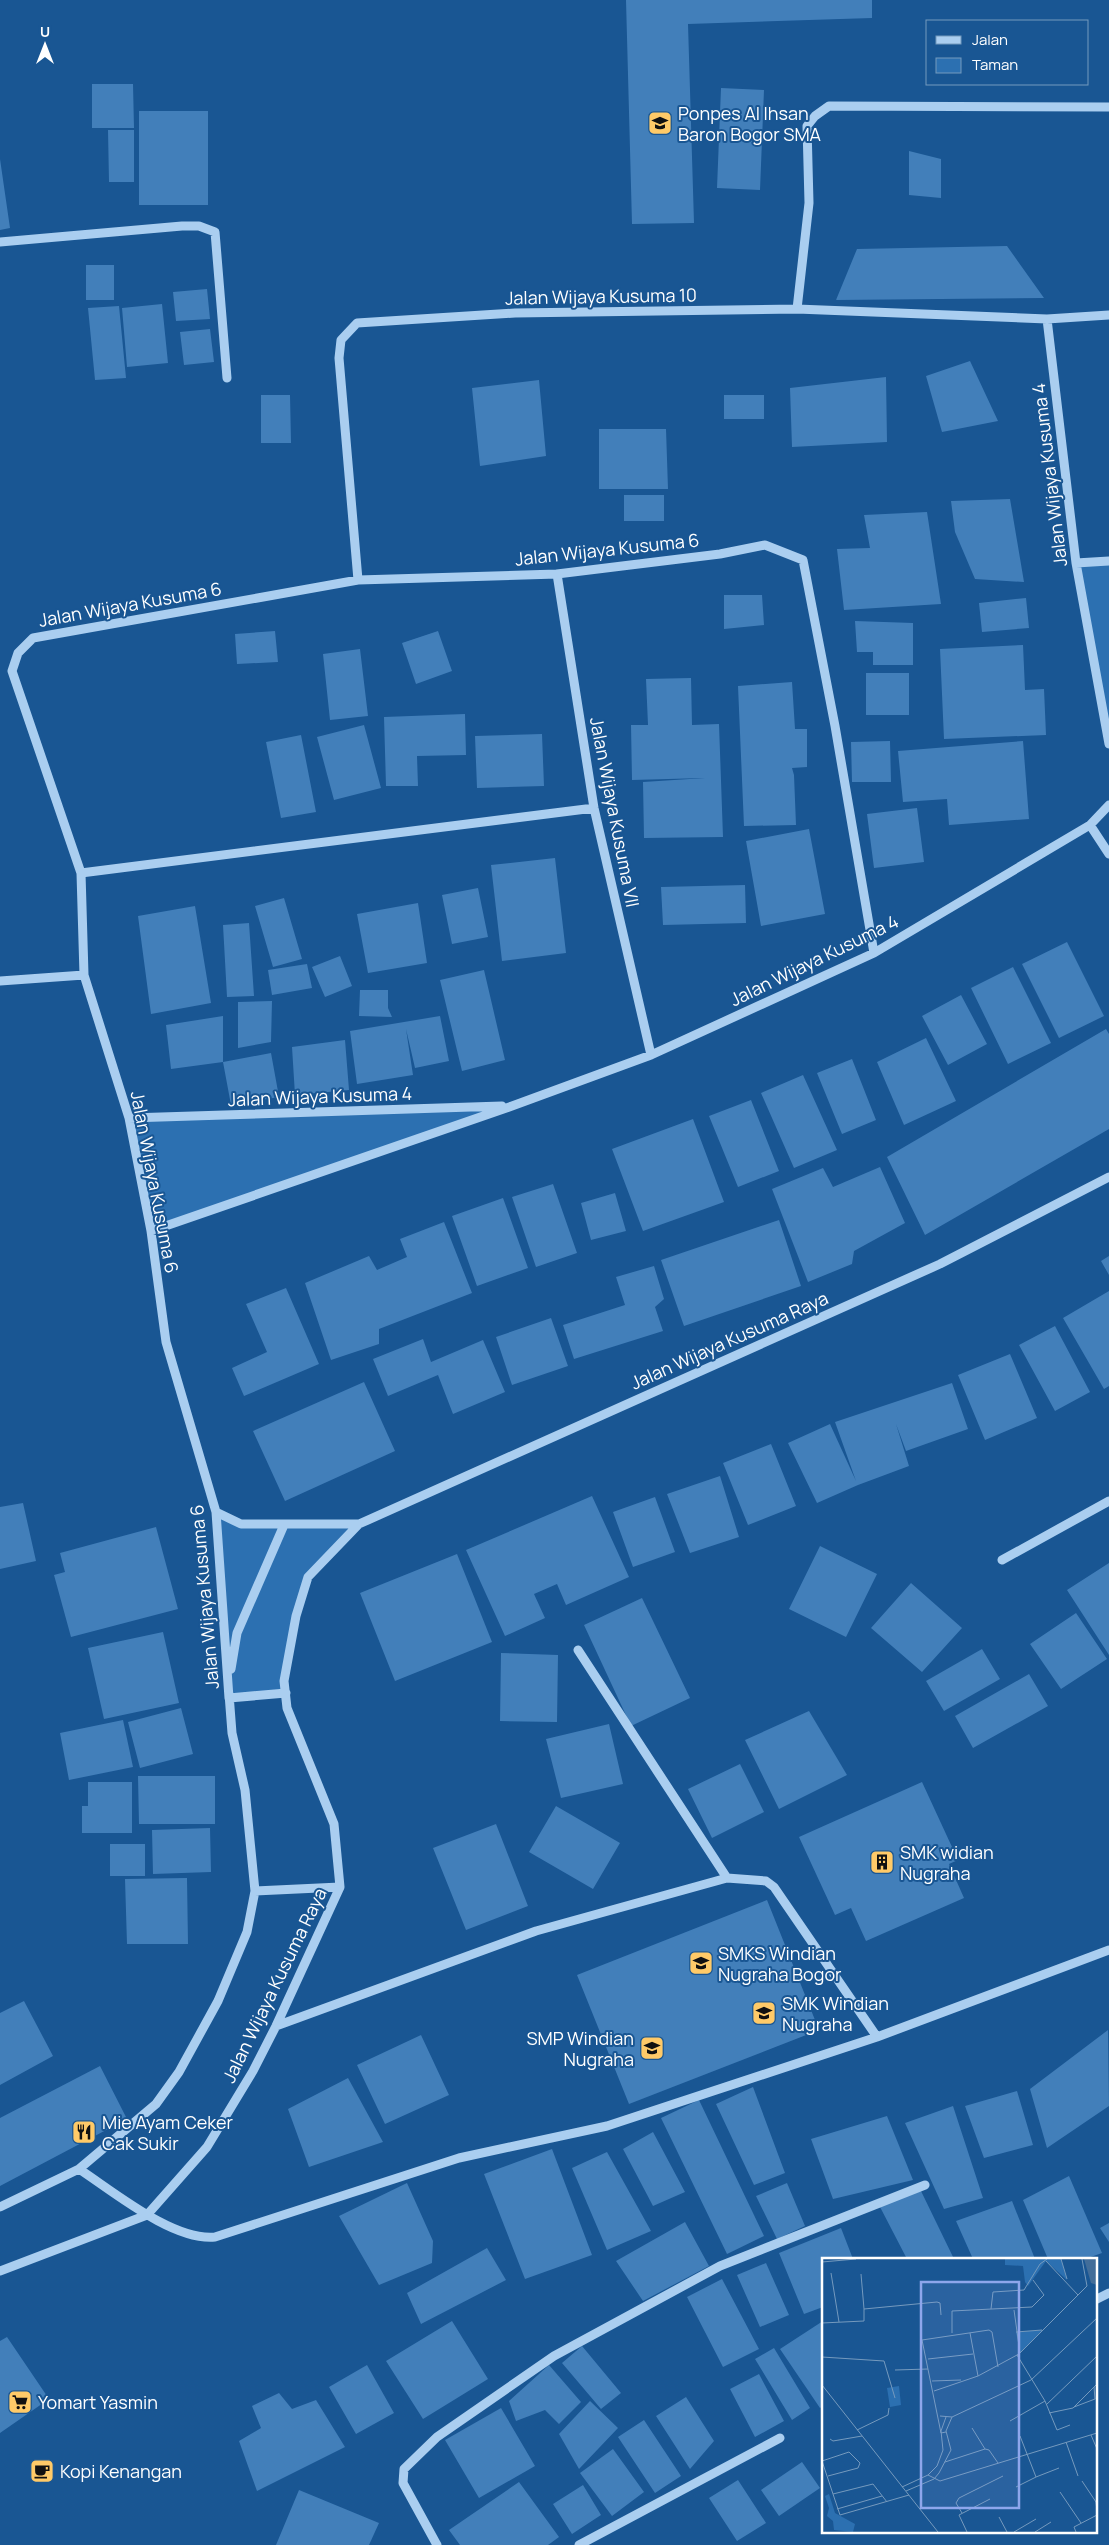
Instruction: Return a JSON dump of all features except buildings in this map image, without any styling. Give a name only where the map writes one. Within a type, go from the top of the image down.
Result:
[{"type":"street","points":[[797,309],[809,203],[807,126],[815,116],[829,106],[1109,107]]},
{"type":"street","points":[[0,242],[182,226],[199,226],[215,232],[227,378]]},
{"type":"street","name":"Jalan Wijaya Kusuma 10","points":[[358,580],[339,358],[341,340],[357,323],[515,312],[797,309],[1047,319],[1109,315]]},
{"type":"street","name":"Jalan Wijaya Kusuma 4","points":[[1047,319],[1076,563],[1109,744]]},
{"type":"street","name":"Jalan Wijaya Kusuma 6","points":[[229,1698],[216,1512],[166,1342],[151,1231],[130,1118],[84,975],[81,873],[12,671],[18,653],[33,638],[358,580],[557,574],[720,554],[765,545],[802,560],[835,726],[874,953]]},
{"type":"street","points":[[1076,563],[1109,561]]},
{"type":"street","name":"Jalan Wijaya Kusuma VII","points":[[557,574],[594,808],[650,1055]]},
{"type":"street","name":"Jalan Wijaya Kusuma 4","points":[[151,1231],[512,1106],[650,1055],[874,953],[1090,825],[1109,805]]},
{"type":"street","points":[[81,873],[594,808]]},
{"type":"street","points":[[1090,825],[1109,854]]},
{"type":"street","points":[[0,981],[84,975]]},
{"type":"street","name":"Jalan Wijaya Kusuma 4","points":[[130,1118],[512,1106]]},
{"type":"street","name":"Jalan Wijaya Kusuma Raya","points":[[0,2271],[147,2215],[207,2147],[253,2071],[276,2026],[340,1887],[334,1824],[287,1708],[284,1681],[296,1616],[308,1576],[359,1524],[940,1264],[1109,1177]]},
{"type":"street","points":[[1002,1560],[1109,1501]]},
{"type":"street","name":"Jalan Wijaya Kusuma Raya","points":[[216,1512],[241,1524],[359,1524]]},
{"type":"street","points":[[0,2207],[80,2169],[156,2104],[180,2072],[218,2001],[246,1932],[255,1892],[245,1790],[232,1733],[229,1681],[237,1633],[284,1525]]},
{"type":"street","points":[[578,1650],[727,1878]]},
{"type":"street","points":[[229,1698],[286,1693]]},
{"type":"street","points":[[276,2026],[536,1931],[727,1878],[766,1881],[774,1887],[877,2037]]},
{"type":"street","points":[[255,1892],[340,1887]]},
{"type":"street","points":[[80,2169],[147,2215],[201,2238],[215,2237],[460,2158],[607,2126],[877,2037],[1109,1950]]},
{"type":"street","points":[[437,2545],[403,2483],[404,2469],[437,2436],[554,2356],[720,2266],[925,2184]]},
{"type":"street","points":[[1096,2300],[1109,2293]]},
{"type":"street","points":[[579,2545],[780,2438]]},
{"type":"green space","points":[[1109,561],[1109,744],[1076,563]]},
{"type":"green space","points":[[512,1106],[151,1231],[129,1118]]},
{"type":"green space","points":[[216,1512],[241,1524],[359,1524],[308,1577],[296,1616],[286,1693],[229,1698]]},
{"type":"place","name":"Ponpes Al Ihsan Baron Bogor SMA","points":[[660,123]]},
{"type":"place","name":"SMK widian Nugraha","points":[[882,1862]]},
{"type":"place","name":"SMKS Windian Nugraha Bogor","points":[[701,1963]]},
{"type":"place","name":"SMK Windian Nugraha","points":[[764,2013]]},
{"type":"place","name":"SMP Windian Nugraha","points":[[652,2048]]},
{"type":"place","name":"Mie Ayam Ceker Cak Sukir","points":[[84,2132]]},
{"type":"place","name":"Yomart Yasmin","points":[[20,2402]]},
{"type":"place","name":"Kopi Kenangan","points":[[42,2471]]}]
